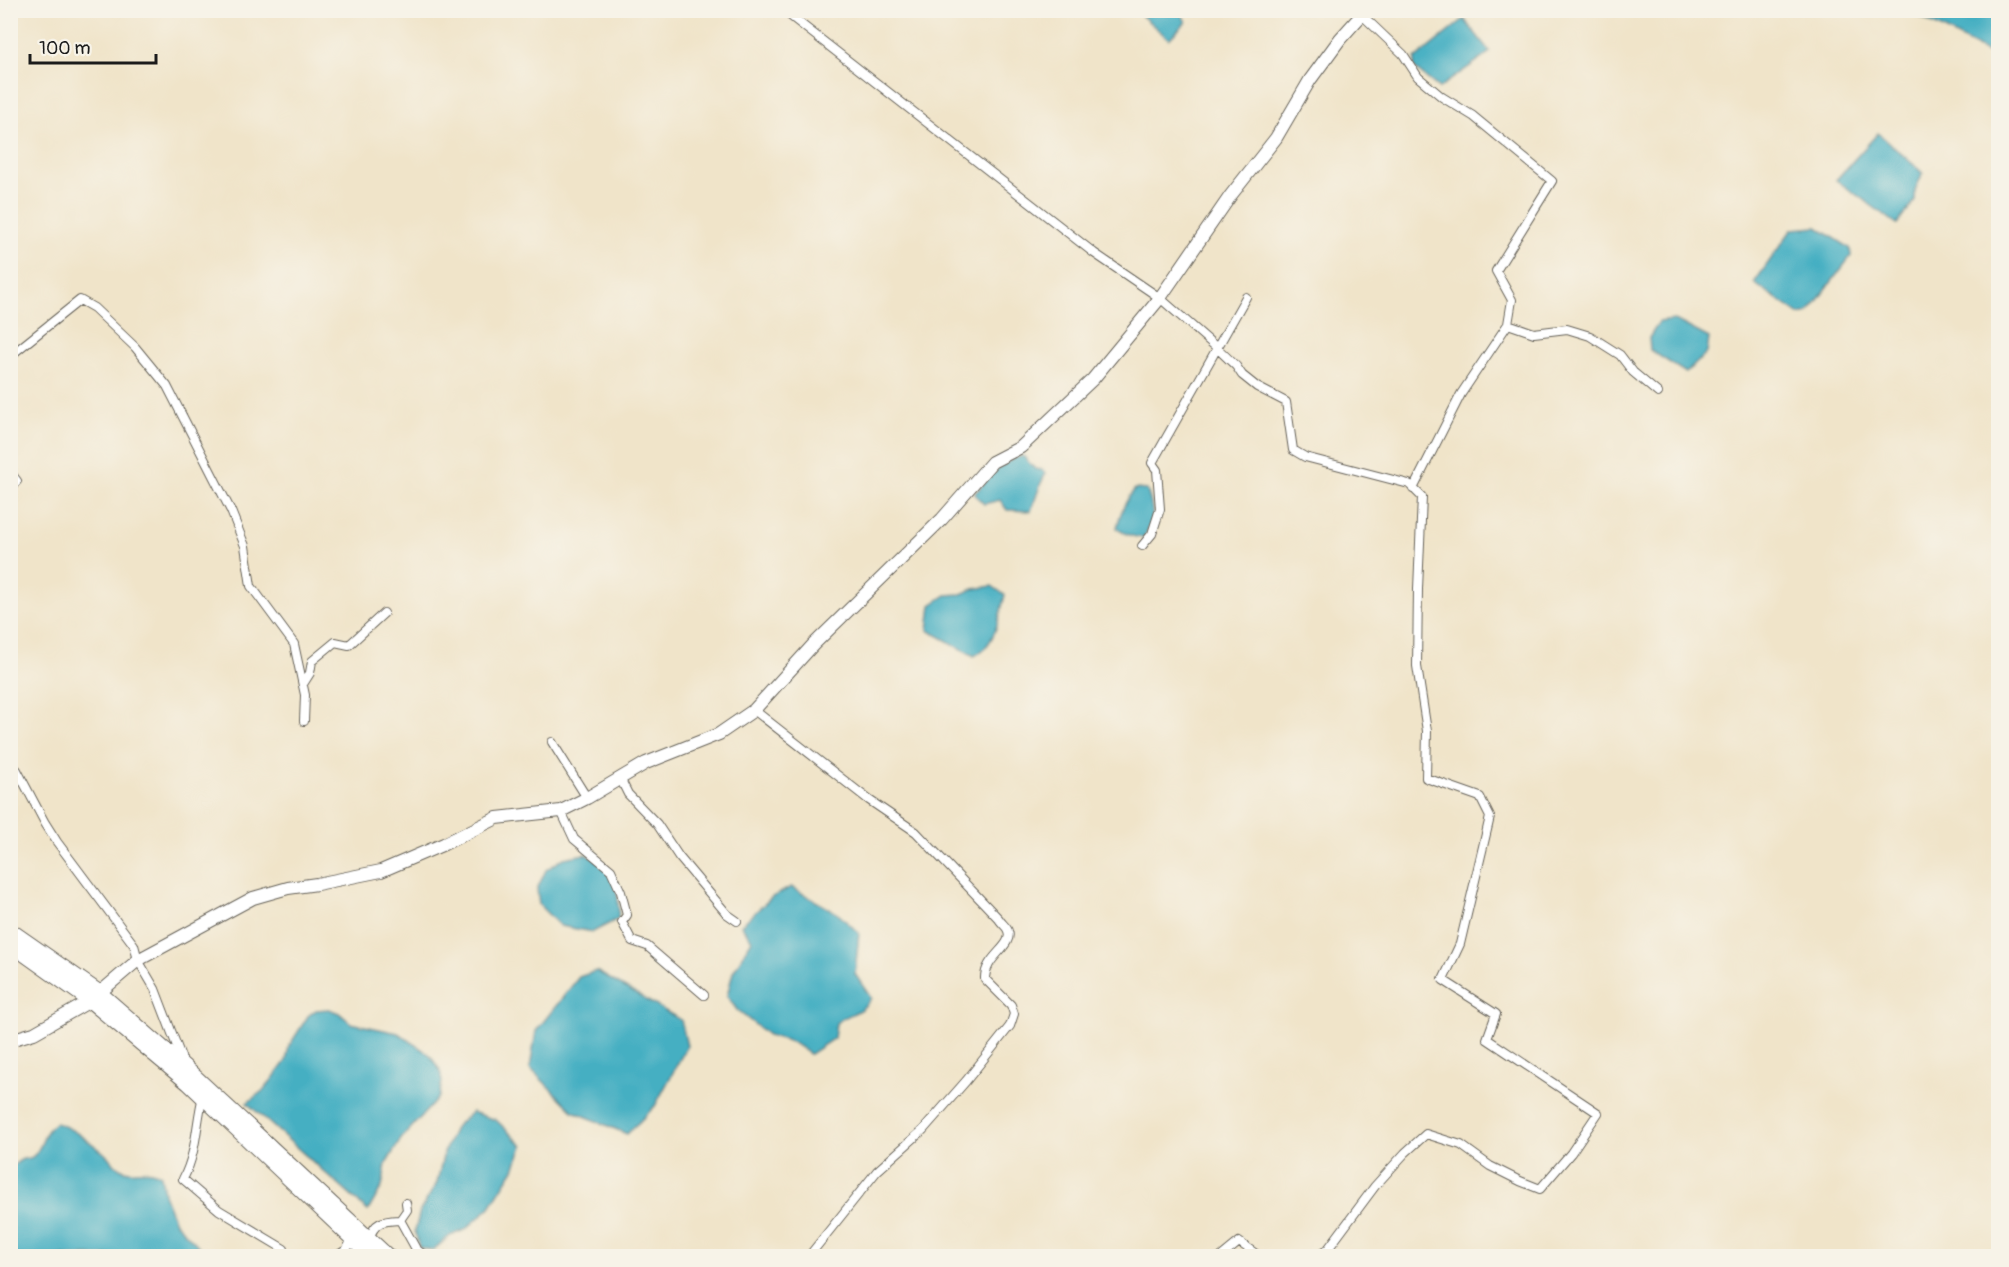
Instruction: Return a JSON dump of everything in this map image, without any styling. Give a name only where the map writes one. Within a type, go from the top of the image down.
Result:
[{"type":"main road","points":[[10,1040],[34,1033],[94,996],[138,960],[253,898],[302,885],[318,884],[381,871],[497,818],[561,811],[646,763],[719,734],[754,710],[813,645],[942,519],[992,462],[1021,447],[1093,379],[1160,297],[1231,195],[1276,138],[1310,80],[1340,39],[1364,13]]},
{"type":"main road","points":[[10,930],[186,1067],[205,1092],[369,1257]]},
{"type":"main road","points":[[10,944],[94,996],[188,1083],[205,1092],[388,1257]]},
{"type":"street","points":[[783,10],[1076,239],[1160,297],[1257,387],[1286,402],[1293,450],[1305,457],[1409,484],[1422,497],[1417,666],[1428,731],[1426,778],[1480,797],[1490,817],[1460,944],[1443,980],[1496,1014],[1487,1039],[1598,1113],[1571,1153],[1540,1189],[1490,1166],[1461,1145],[1426,1134],[1396,1162],[1328,1249],[1318,1257]]},
{"type":"street","points":[[1364,13],[1403,54],[1418,77],[1442,97],[1473,116],[1552,182],[1496,271],[1512,300],[1509,324],[1494,342],[1461,394],[1413,489]]},
{"type":"street","points":[[1142,546],[1152,534],[1160,509],[1157,470],[1152,463],[1246,297]]},
{"type":"street","points":[[10,356],[80,300],[94,309],[135,347],[167,386],[231,511],[245,546],[251,586],[294,644],[305,695],[304,721]]},
{"type":"street","points":[[1509,324],[1534,333],[1567,329],[1590,336],[1620,355],[1633,372],[1658,393]]},
{"type":"street","points":[[10,472],[17,481],[10,488]]},
{"type":"street","points":[[303,684],[310,673],[312,661],[335,642],[349,645],[384,613]]},
{"type":"street","points":[[754,710],[861,794],[916,832],[999,919],[1008,932],[1009,939],[1002,950],[992,957],[985,972],[985,978],[1011,1005],[1014,1014],[1010,1026],[966,1082],[923,1130],[877,1171],[809,1257]]},
{"type":"street","points":[[552,742],[587,798]]},
{"type":"street","points":[[10,763],[17,770],[57,842],[134,945],[138,960],[155,989],[186,1067]]},
{"type":"street","points":[[621,778],[628,794],[657,824],[679,857],[727,914],[737,921]]},
{"type":"street","points":[[561,811],[574,839],[611,870],[621,892],[627,915],[622,922],[632,941],[648,946],[704,995]]},
{"type":"street","points":[[205,1092],[189,1169],[183,1179],[219,1210],[284,1249],[284,1257]]},
{"type":"street","points":[[400,1220],[407,1210],[406,1203]]},
{"type":"street","points":[[369,1239],[373,1227],[383,1221],[400,1220]]},
{"type":"street","points":[[400,1220],[416,1249],[425,1257]]},
{"type":"street","points":[[337,1257],[346,1250],[352,1240]]},
{"type":"street","points":[[1222,1257],[1239,1242],[1259,1257]]},
{"type":"water","points":[[1142,11],[1180,11],[1186,22],[1169,39],[1142,16]]},
{"type":"water","points":[[1909,11],[1998,11],[1998,58]]},
{"type":"water","points":[[1464,19],[1490,52],[1439,88],[1414,68],[1415,59]]},
{"type":"water","points":[[1878,133],[1923,173],[1915,190],[1915,201],[1897,224],[1836,180]]},
{"type":"water","points":[[1817,227],[1850,248],[1851,256],[1808,313],[1800,315],[1754,283],[1792,229]]},
{"type":"water","points":[[1675,320],[1709,338],[1707,353],[1686,373],[1650,350],[1649,338],[1659,322]]},
{"type":"water","points":[[1023,456],[1035,469],[1046,473],[1031,511],[1007,510],[1000,500],[984,504],[974,494],[1002,466]]},
{"type":"water","points":[[1135,489],[1147,490],[1152,509],[1152,520],[1143,538],[1129,535],[1117,528],[1123,507]]},
{"type":"water","points":[[992,586],[1005,595],[996,630],[987,645],[974,656],[928,630],[931,605],[946,595],[961,594],[973,589]]},
{"type":"water","points":[[585,854],[607,870],[618,897],[618,919],[593,932],[560,926],[539,905],[537,889],[546,870],[564,858]]},
{"type":"water","points":[[791,887],[837,913],[859,933],[855,974],[871,998],[860,1010],[836,1023],[834,1038],[810,1054],[792,1042],[768,1035],[737,1010],[727,996],[733,972],[752,940],[741,925],[772,897]]},
{"type":"water","points":[[596,971],[681,1020],[687,1046],[655,1106],[627,1134],[573,1111],[530,1068],[536,1031],[579,977]]},
{"type":"water","points":[[329,1009],[339,1013],[351,1023],[398,1033],[429,1054],[440,1070],[442,1082],[439,1097],[401,1139],[386,1164],[382,1187],[368,1211],[247,1103],[265,1089],[286,1061],[289,1046],[308,1016],[316,1010]]},
{"type":"water","points":[[472,1112],[496,1120],[523,1146],[514,1169],[490,1207],[465,1230],[450,1236],[433,1250],[419,1248],[415,1231],[420,1211],[437,1183],[444,1152],[456,1126]]},
{"type":"water","points":[[55,1123],[67,1127],[86,1139],[120,1168],[130,1171],[151,1171],[161,1175],[164,1194],[175,1222],[208,1256],[11,1256],[11,1168],[21,1160],[35,1155],[48,1130]]}]
